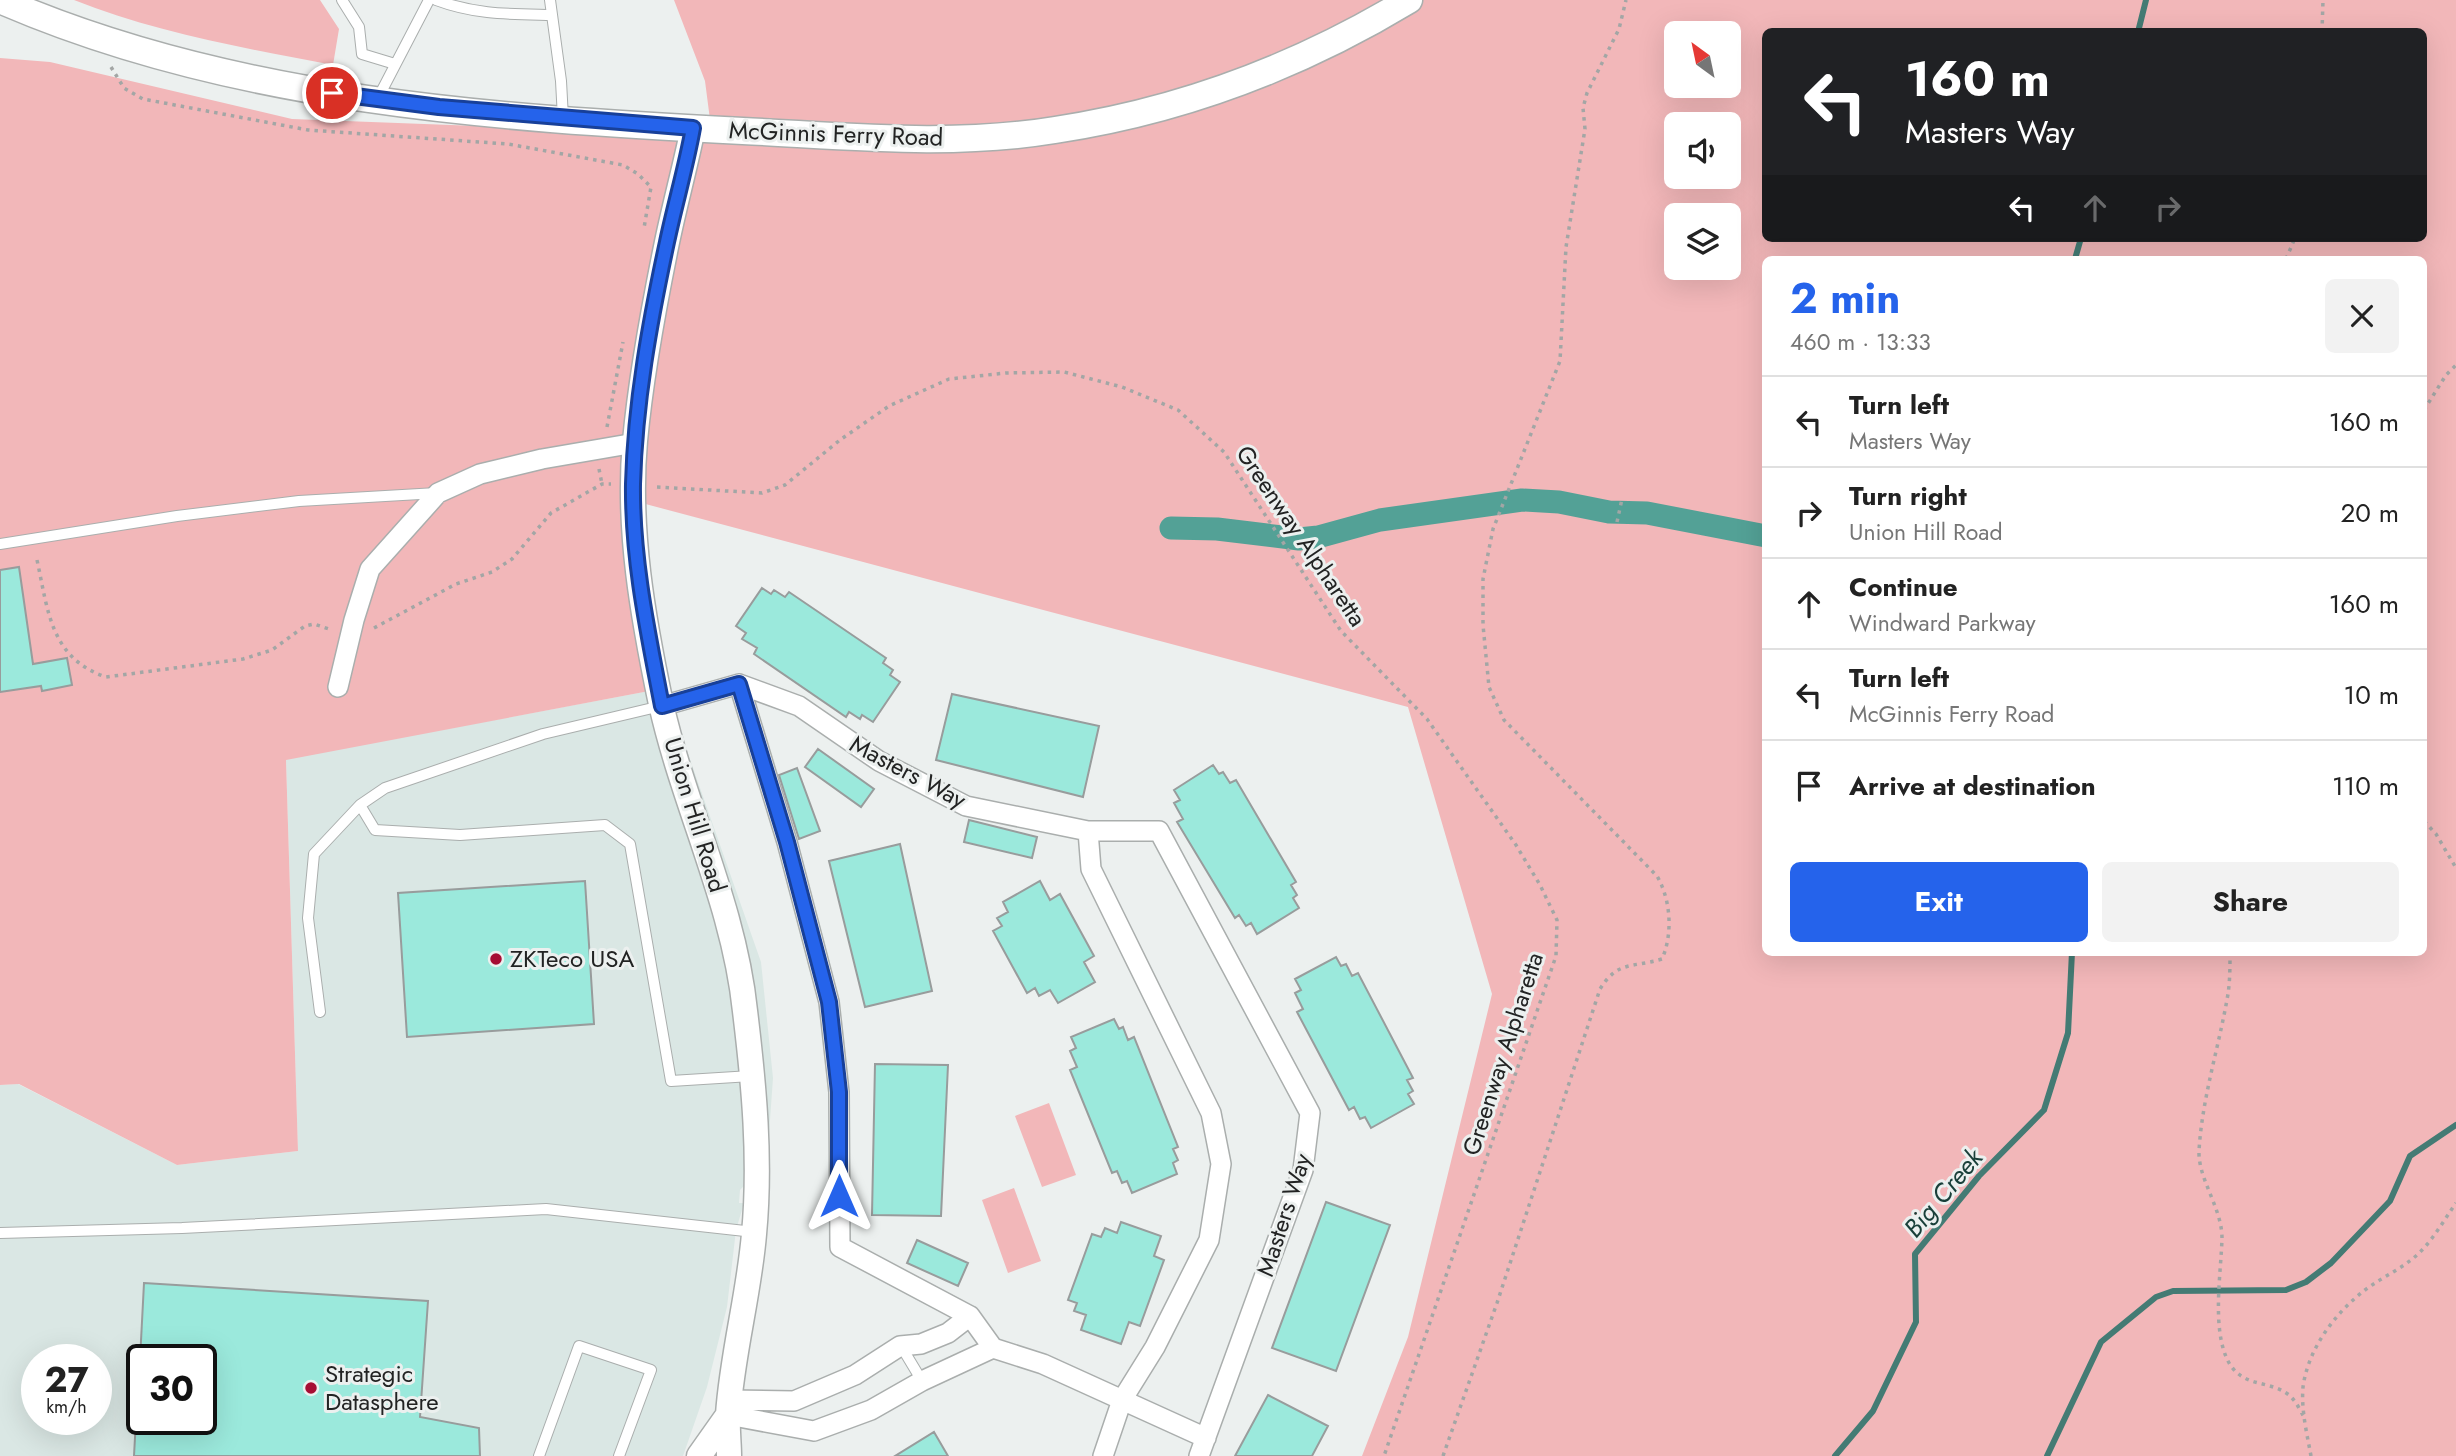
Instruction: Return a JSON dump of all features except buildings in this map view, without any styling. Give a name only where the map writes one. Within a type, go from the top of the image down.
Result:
[{"type":"main road","name":"McGinnis Ferry Road","points":[[0,0],[103,39],[172,61],[309,90],[439,107],[563,118],[693,128],[918,139],[989,137],[1130,117],[1222,90],[1316,51],[1409,0]]},
{"type":"street","name":"Union Hill Road","points":[[693,128],[654,306],[635,443],[634,512],[637,560],[662,706],[672,748],[731,932],[745,1007],[756,1134],[754,1232],[747,1297],[734,1361],[729,1407],[729,1456]]},
{"type":"street","points":[[338,687],[351,631],[370,569],[438,493],[480,474],[635,443]]},
{"type":"street","points":[[662,706],[739,684],[787,842],[829,1002],[839,1092],[839,1247],[970,1315],[993,1348],[922,1381],[871,1410],[814,1431],[729,1407]]},
{"type":"street","name":"Masters Way","points":[[739,684],[799,706],[879,761],[966,806],[1088,831],[1159,831],[1310,1113],[1303,1170],[1202,1447],[1122,1400],[1043,1364],[993,1348]]},
{"type":"street","points":[[1088,831],[1091,869],[1210,1113],[1221,1164],[1209,1240],[1155,1348],[1122,1400],[1103,1456]]},
{"type":"street","points":[[729,1407],[794,1401],[855,1375],[900,1346],[921,1344],[948,1333],[970,1315]]},
{"type":"street","points":[[794,1401],[814,1431]]},
{"type":"street","name":"Union Hill Road","points":[[699,1456],[729,1407]]},
{"type":"lane","points":[[342,0],[359,27],[362,54],[395,64]]},
{"type":"lane","points":[[378,99],[429,0]]},
{"type":"lane","points":[[436,0],[465,10],[552,15]]},
{"type":"lane","points":[[550,0],[561,80],[563,118]]},
{"type":"lane","points":[[0,544],[177,516],[285,503],[438,493]]},
{"type":"lane","points":[[320,1012],[308,918],[314,854],[360,805],[385,788],[543,734],[662,706]]},
{"type":"lane","points":[[360,805],[375,830],[460,835],[605,825],[630,844],[671,1081],[751,1076]]},
{"type":"lane","points":[[0,1233],[182,1228],[547,1209],[754,1232]]},
{"type":"lane","points":[[539,1456],[579,1346],[651,1370],[619,1456]]},
{"type":"lane","points":[[900,1346],[922,1381]]},
{"type":"path","points":[[1443,1456],[1497,1303],[1600,989],[1608,976],[1621,966],[1643,965],[1662,959],[1667,947],[1666,890],[1657,876],[1504,720],[1489,687],[1483,625],[1483,579],[1493,529],[1560,360],[1566,247],[1585,129],[1583,108],[1587,93],[1619,29],[1626,0]]},
{"type":"path","points":[[2322,28],[2323,0]]},
{"type":"path","points":[[108,62],[124,88],[143,99],[308,130],[508,144],[622,165],[638,174],[651,187],[643,236]]},
{"type":"path","points":[[37,560],[52,626],[60,644],[89,671],[106,677],[243,659],[272,650],[305,626],[314,624],[329,629],[351,631],[377,627],[456,584],[492,572],[512,559],[551,513],[602,484],[598,465],[623,341]]},
{"type":"path","points":[[2427,405],[2446,375],[2456,365]]},
{"type":"path","name":"Greenway Alpharetta","points":[[661,487],[762,493],[785,485],[840,440],[889,406],[949,379],[1006,373],[1064,372],[1122,387],[1178,410],[1224,452],[1340,631],[1427,719],[1516,845],[1540,885],[1557,920],[1556,956],[1384,1456]]},
{"type":"path","points":[[1617,522],[1622,499]]},
{"type":"path","points":[[2427,824],[2436,834],[2456,868]]},
{"type":"path","points":[[2230,956],[2228,991],[2206,1096],[2199,1152],[2200,1167],[2209,1187],[2222,1233],[2219,1312],[2222,1341],[2231,1366],[2250,1382],[2289,1395],[2304,1417]]},
{"type":"path","points":[[2311,1456],[2304,1417],[2303,1388],[2309,1362],[2325,1332],[2343,1310],[2365,1290],[2418,1254],[2456,1203]]},
{"type":"shaded area","points":[[74,0],[320,0],[339,29],[333,65],[169,30]]},
{"type":"shaded area","points":[[674,0],[2456,0],[2456,1456],[1362,1456],[1408,1337],[1492,994],[1408,707],[638,502],[665,688],[286,760],[298,1151],[177,1165],[19,1084],[0,1085],[0,58],[50,62],[292,119],[712,135],[705,81]]},
{"type":"shaded area","points":[[665,688],[761,962],[773,1078],[767,1162],[740,1190],[739,1203],[744,1203],[736,1230],[727,1307],[707,1387],[683,1456],[0,1456],[0,1085],[18,1084],[177,1165],[298,1151],[286,759]]},
{"type":"shaded area","points":[[1049,1103],[1076,1175],[1042,1187],[1015,1116]]},
{"type":"shaded area","points":[[1014,1188],[1041,1261],[1008,1273],[982,1200]]},
{"type":"waterway","name":"Big Creek","points":[[2139,28],[2146,0]]},
{"type":"waterway","name":"Big Creek","points":[[2076,256],[2080,242]]},
{"type":"waterway","points":[[1171,528],[1217,529],[1299,539],[1318,537],[1380,520],[1522,500],[1559,502],[1609,512],[1647,513],[1762,535]]},
{"type":"waterway","name":"Big Creek","points":[[1835,1456],[1873,1411],[1916,1322],[1915,1254],[1979,1176],[2044,1110],[2068,1033],[2072,956]]},
{"type":"waterway","points":[[2047,1456],[2101,1342],[2156,1297],[2173,1291],[2286,1290],[2306,1282],[2331,1263],[2390,1201],[2410,1156],[2456,1125]]},
{"type":"place","name":"ZKTeco USA","points":[[496,959]]},
{"type":"place","name":"Strategic Datasphere","points":[[311,1388]]},
{"type":"route","points":[[332,93],[439,107],[693,128],[666,245],[642,383],[633,486],[637,560],[662,706],[739,684],[787,842],[829,1002],[839,1092],[839,1196]]}]
